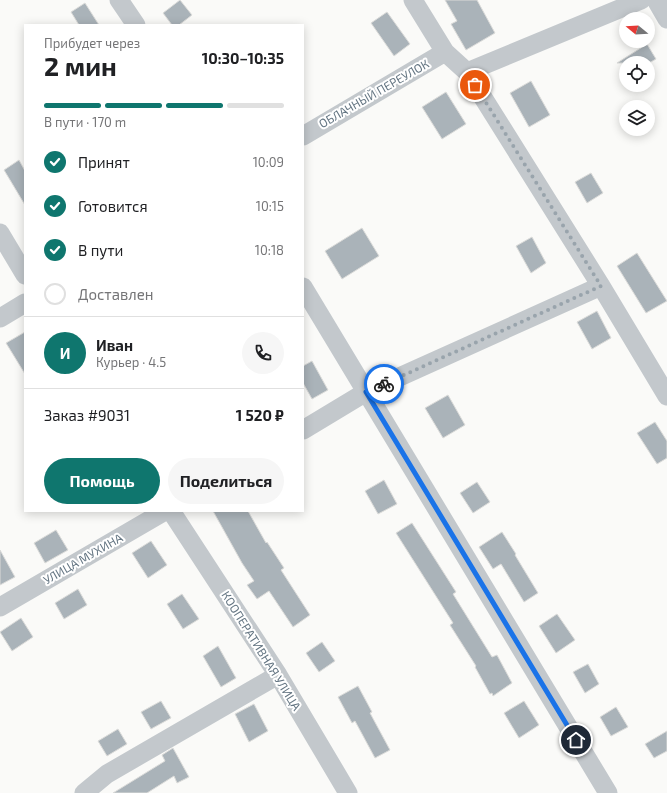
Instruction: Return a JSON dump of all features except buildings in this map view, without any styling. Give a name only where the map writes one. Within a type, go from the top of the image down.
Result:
[{"type":"street","points":[[119,0],[135,24]]},
{"type":"street","points":[[413,0],[445,52],[467,72],[601,286],[667,396]]},
{"type":"street","points":[[467,72],[641,0]]},
{"type":"street","points":[[656,0],[667,19]]},
{"type":"street","name":"ОБЛАЧНЫЙ ПЕРЕУЛОК","points":[[304,135],[445,52]]},
{"type":"street","points":[[0,233],[24,273]]},
{"type":"street","points":[[304,429],[366,392],[601,286]]},
{"type":"street","points":[[304,290],[608,793]]},
{"type":"street","points":[[0,318],[24,305]]},
{"type":"street","name":"УЛИЦА МУХИНА","points":[[0,607],[163,512]]},
{"type":"street","name":"КООПЕРАТИВНАЯ УЛИЦА","points":[[172,512],[278,675],[348,793]]},
{"type":"street","points":[[84,793],[107,774],[278,675]]},
{"type":"way so far","points":[[384,384],[601,286],[475,85]]},
{"type":"route","points":[[384,384],[366,392],[576,740]]}]
